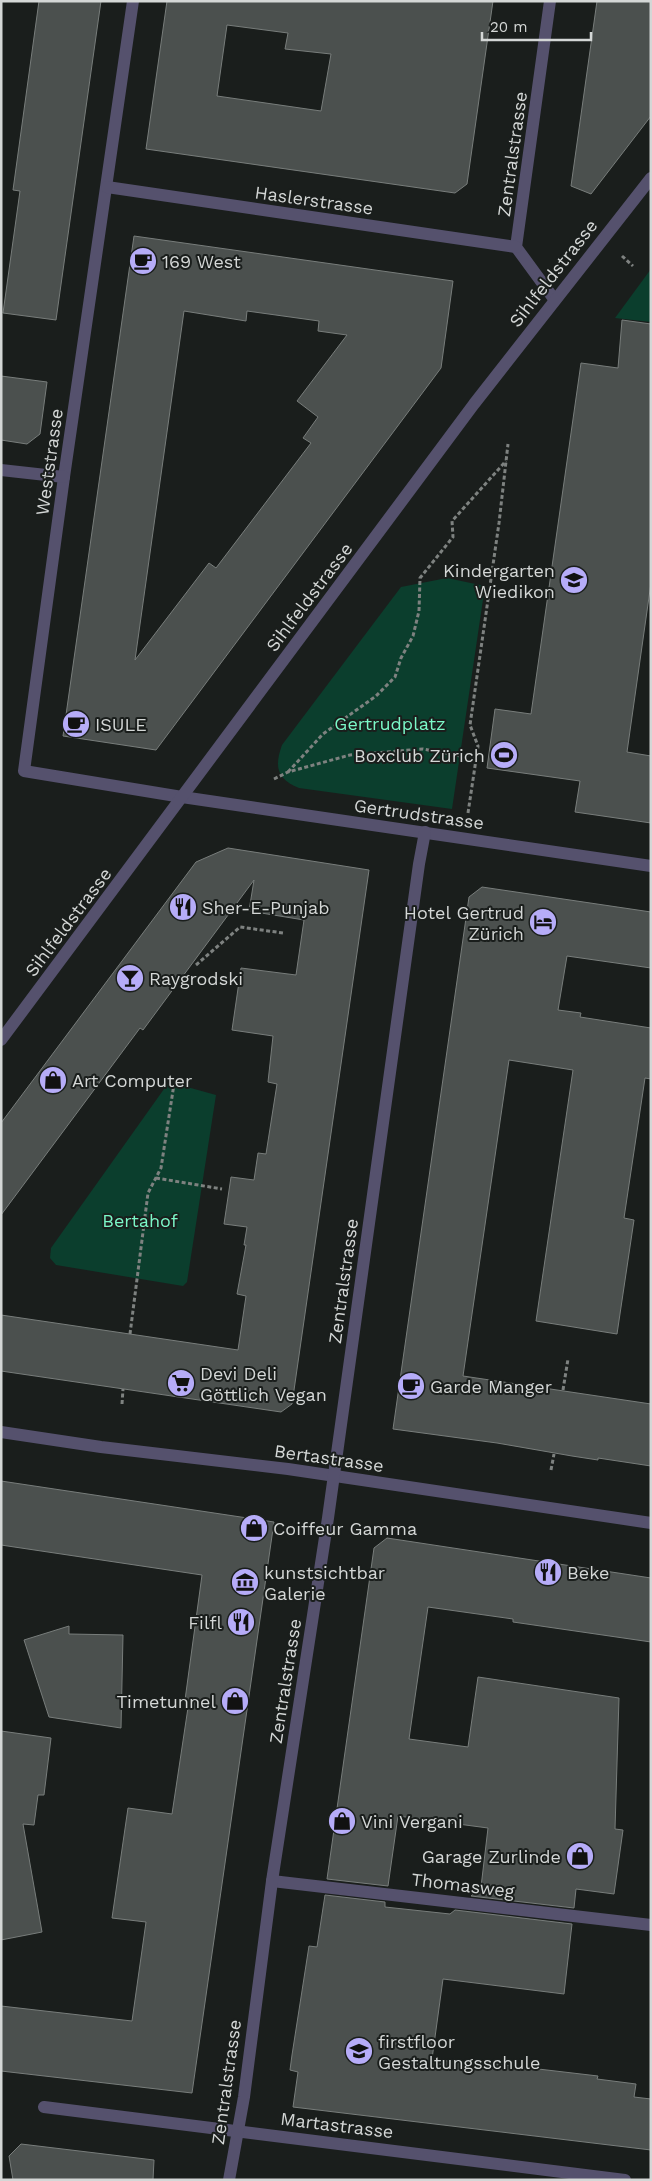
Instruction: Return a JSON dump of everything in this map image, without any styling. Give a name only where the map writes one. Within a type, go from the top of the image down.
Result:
[{"type":"street","name":"Weststrasse","points":[[133,1],[64,477],[24,771],[182,797]]},
{"type":"street","name":"Zentralstrasse","points":[[516,247],[550,1]]},
{"type":"street","name":"Sihlfeldstrasse","points":[[1,1040],[554,299],[651,178]]},
{"type":"street","name":"Haslerstrasse","points":[[107,188],[516,247]]},
{"type":"street","points":[[516,247],[554,299]]},
{"type":"street","points":[[1,470],[64,477]]},
{"type":"street","name":"Gertrudstrasse","points":[[182,797],[651,866]]},
{"type":"street","name":"Zentralstrasse","points":[[229,2180],[238,2130],[272,1881],[334,1475],[425,832]]},
{"type":"street","name":"Bertastrasse","points":[[1,1432],[101,1447],[334,1475],[651,1523]]},
{"type":"street","name":"Thomasweg","points":[[272,1881],[651,1925]]},
{"type":"street","name":"Martastrasse","points":[[44,2106],[625,2180]]},
{"type":"path","points":[[467,817],[478,746],[470,725],[499,524],[508,444]]},
{"type":"path","points":[[288,772],[323,734],[376,696],[395,677],[401,658],[413,636],[419,611],[420,578],[453,537],[452,521],[506,461]]},
{"type":"path","points":[[274,779],[288,772],[350,755],[423,749],[476,759]]},
{"type":"path","points":[[196,966],[240,927],[283,933]]},
{"type":"path","points":[[130,1334],[148,1193],[161,1168],[174,1084]]},
{"type":"path","points":[[156,1178],[222,1189]]},
{"type":"path","points":[[563,1390],[568,1359]]},
{"type":"path","points":[[122,1404],[123,1389]]},
{"type":"path","points":[[551,1470],[554,1454]]},
{"type":"green space","points":[[651,269],[651,322],[615,318]]},
{"type":"green space","name":"Gertrudplatz","points":[[447,578],[485,586],[452,809],[299,788],[286,781],[278,766],[282,745],[401,587]]},
{"type":"green space","name":"Bertahof","points":[[169,1082],[216,1095],[187,1282],[183,1286],[56,1265],[50,1258],[51,1248]]},
{"type":"building","points":[[39,1],[101,1],[56,320],[3,313],[20,191],[13,190]]},
{"type":"building","points":[[167,1],[493,1],[467,184],[455,193],[146,149]],"holes":[[[227,25],[288,33],[285,49],[331,54],[321,111],[217,96]]]},
{"type":"building","points":[[597,1],[651,1],[651,116],[591,194],[571,186]]},
{"type":"building","points":[[134,236],[453,281],[441,368],[156,750],[63,736]],"holes":[[[184,311],[246,321],[247,311],[319,321],[318,331],[347,335],[297,401],[318,417],[303,438],[311,443],[216,568],[209,563],[135,660]]]},
{"type":"building","name":"Kindergarten Wiedikon","points":[[622,320],[651,324],[651,583],[627,752],[651,756],[651,823],[575,812],[580,781],[487,768],[495,709],[531,714],[581,363],[618,368]]},
{"type":"building","points":[[1,376],[47,382],[40,434],[27,444],[1,440]]},
{"type":"building","points":[[228,848],[369,870],[292,1404],[281,1412],[1,1371],[1,1315],[238,1350],[246,1296],[237,1294],[246,1245],[244,1245],[247,1227],[224,1224],[231,1177],[254,1180],[258,1153],[266,1154],[277,1084],[268,1082],[273,1036],[232,1030],[241,968],[296,975],[304,920],[249,911],[254,880],[143,1030],[140,1028],[1,1215],[1,1123],[196,862]]},
{"type":"building","points":[[482,887],[651,912],[651,968],[567,956],[558,1010],[581,1013],[580,1017],[651,1028],[651,1079],[645,1078],[624,1218],[634,1220],[617,1334],[536,1321],[573,1070],[509,1060],[463,1376],[651,1404],[651,1466],[598,1458],[598,1460],[497,1443],[393,1429],[469,897]]},
{"type":"building","points":[[1,1481],[274,1522],[192,2093],[1,2071],[1,2006],[132,2021],[146,1922],[112,1918],[128,1808],[172,1814],[189,1701],[185,1700],[202,1575],[1,1545]]},
{"type":"building","points":[[387,1538],[651,1578],[651,1642],[513,1622],[513,1619],[428,1607],[409,1739],[468,1747],[478,1677],[619,1698],[615,1829],[623,1830],[614,1894],[576,1889],[574,1908],[471,1896],[481,1887],[488,1828],[398,1816],[388,1886],[327,1879],[374,1548]]},
{"type":"building","points":[[69,1626],[69,1634],[123,1635],[121,1728],[49,1717],[24,1640]]},
{"type":"building","points":[[1,1731],[51,1738],[44,1795],[38,1795],[34,1825],[23,1824],[42,1932],[1,1940]]},
{"type":"building","points":[[325,1895],[385,1902],[385,1907],[450,1914],[455,1910],[572,1924],[564,1994],[443,1979],[432,2059],[487,2066],[487,2063],[598,2076],[597,2079],[636,2084],[634,2097],[651,2099],[651,2150],[293,2107],[298,2072],[290,2070],[292,2055],[309,1946],[317,1947]]},
{"type":"building","points":[[21,2144],[154,2160],[153,2180],[13,2180],[9,2156]]},
{"type":"place","name":"169 West","points":[[143,261]]},
{"type":"place","name":"Kindergarten Wiedikon","points":[[574,580]]},
{"type":"place","name":"ISULE","points":[[76,724]]},
{"type":"place","name":"Boxclub Zürich","points":[[504,755]]},
{"type":"place","name":"Sher-E-Punjab","points":[[183,907]]},
{"type":"place","name":"Hotel Gertrud Zürich","points":[[543,922]]},
{"type":"place","name":"Raygrodski","points":[[130,978]]},
{"type":"place","name":"Art Computer","points":[[53,1080]]},
{"type":"place","name":"Devi Deli Göttlich Vegan","points":[[181,1383]]},
{"type":"place","name":"Garde Manger","points":[[411,1386]]},
{"type":"place","name":"Coiffeur Gamma","points":[[254,1528]]},
{"type":"place","name":"Beke","points":[[548,1572]]},
{"type":"place","name":"kunstsichtbar Galerie","points":[[245,1582]]},
{"type":"place","name":"Filfl","points":[[241,1622]]},
{"type":"place","name":"Timetunnel","points":[[235,1701]]},
{"type":"place","name":"Vini Vergani","points":[[342,1821]]},
{"type":"place","name":"Garage Zurlinde","points":[[580,1856]]},
{"type":"place","name":"firstfloor Gestaltungsschule","points":[[359,2051]]}]
